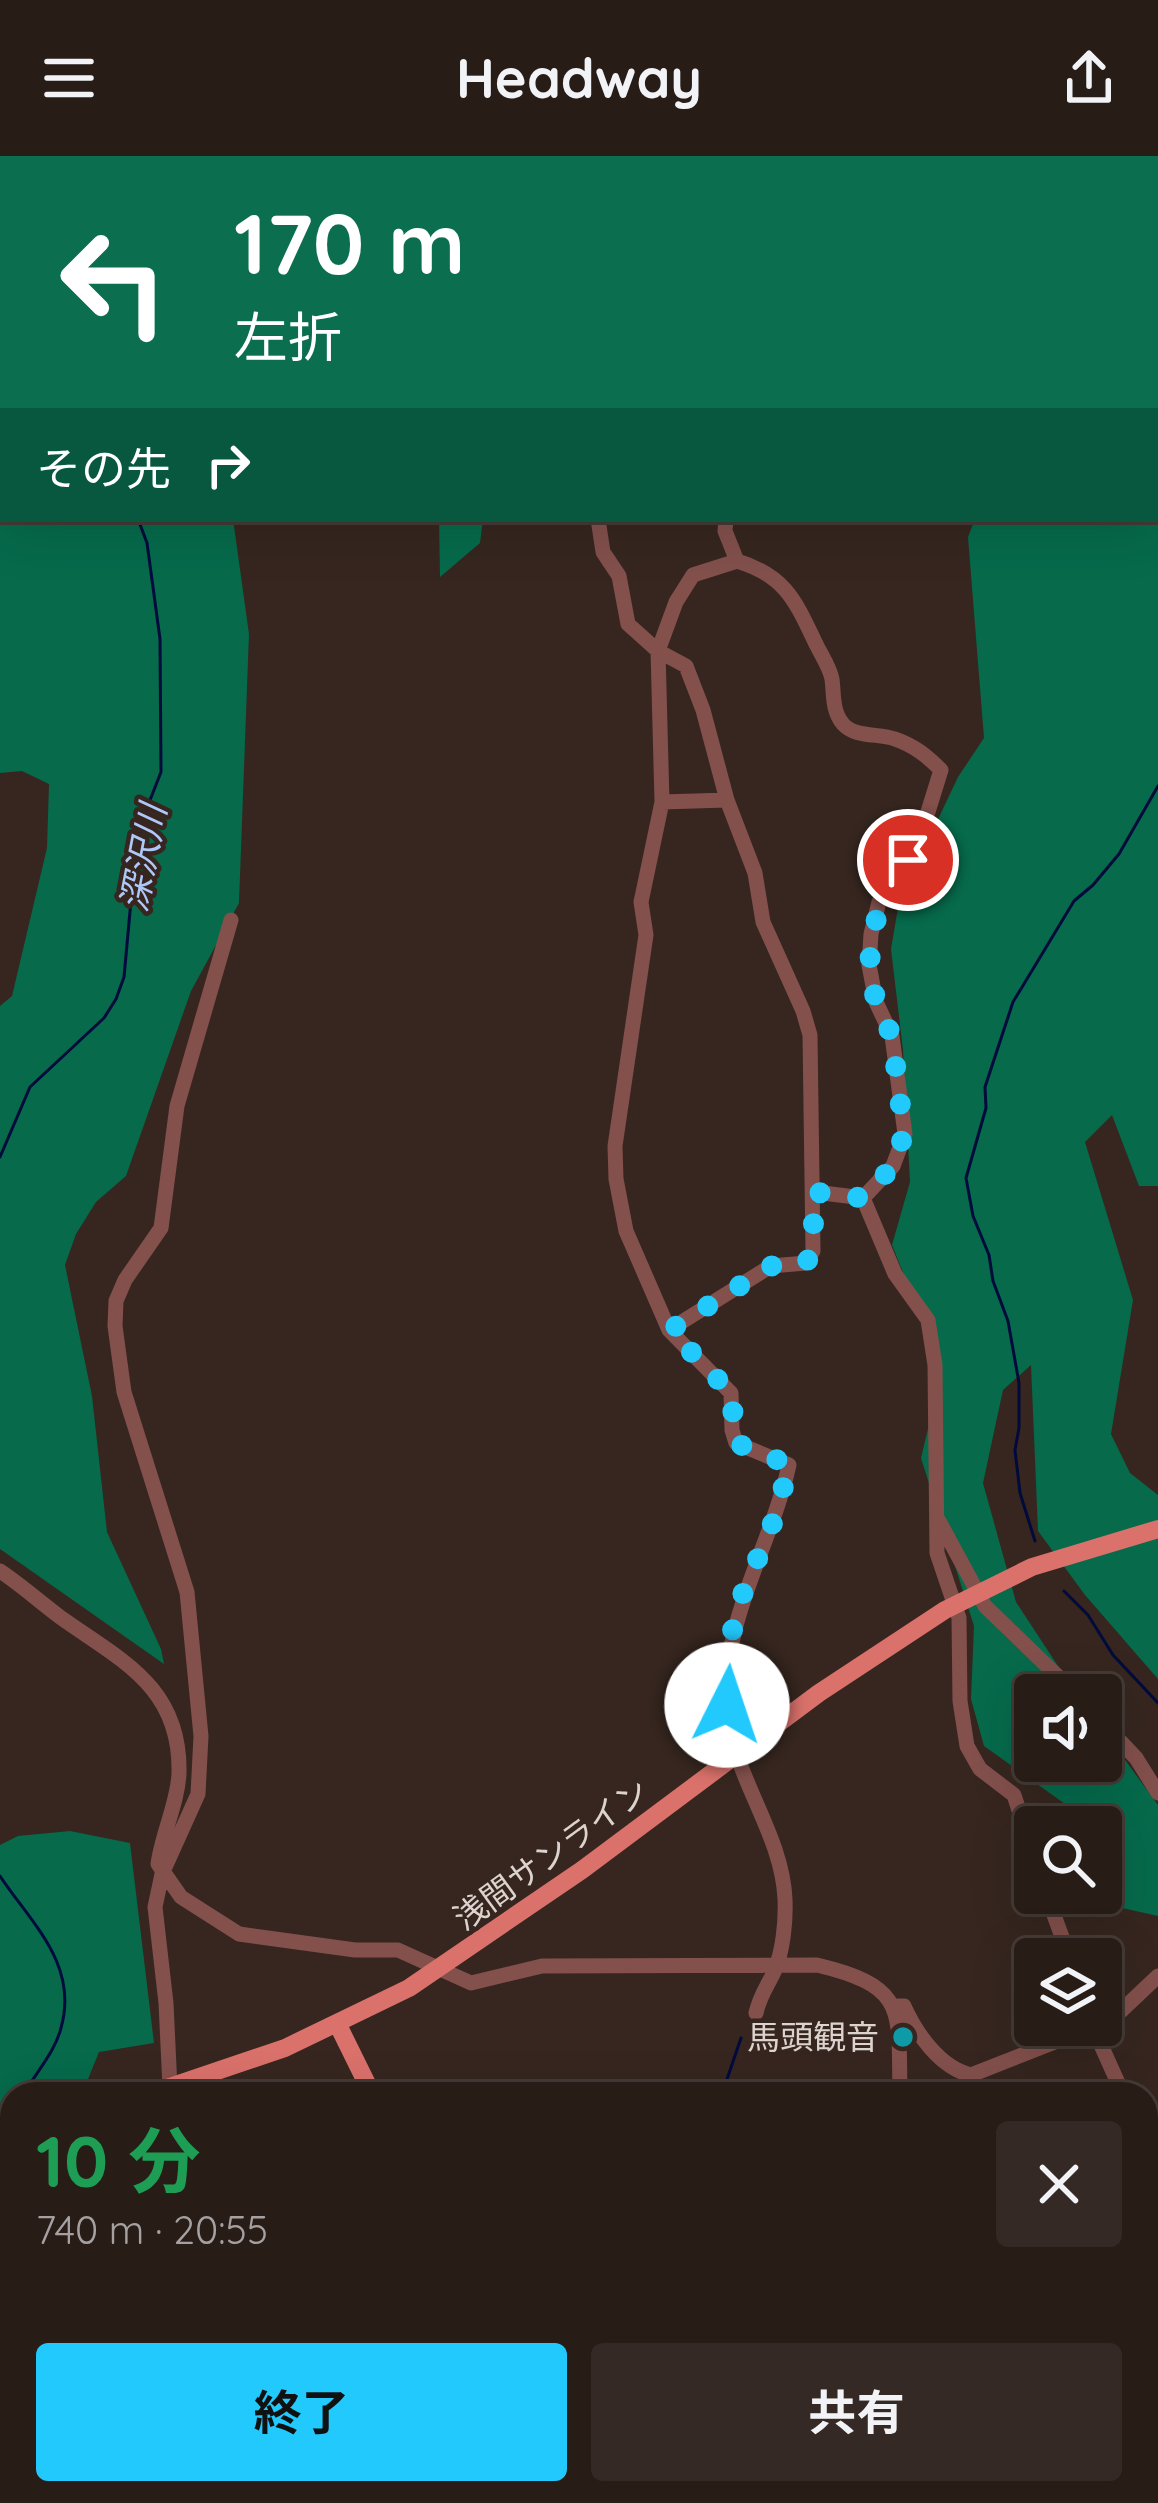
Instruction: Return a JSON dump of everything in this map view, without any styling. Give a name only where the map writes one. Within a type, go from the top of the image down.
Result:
[{"type":"main road","name":"浅間サンライン","points":[[189,2082],[338,2025],[439,1970],[819,1693],[975,1592],[1032,1567],[1158,1528]]},
{"type":"main road","points":[[338,2025],[366,2082]]},
{"type":"street","points":[[598,522],[603,552],[619,576],[628,624],[658,651],[686,666],[755,873],[763,922],[810,1035],[813,1251],[806,1263],[771,1266],[670,1330]]},
{"type":"street","points":[[726,522],[725,531],[737,561]]},
{"type":"street","points":[[756,2013],[761,1988],[777,1965],[785,1903],[783,1873],[738,1755],[727,1705],[730,1639],[790,1465],[736,1443],[731,1393],[670,1330],[626,1231],[615,1146],[646,935],[640,902],[662,802],[658,651],[676,602],[693,575],[737,561],[753,566],[791,594],[831,675],[832,700],[842,723],[853,732],[892,738],[921,751],[941,770],[919,844],[879,902],[872,934],[869,965],[876,1002],[892,1036],[904,1134],[893,1166],[863,1198]]},
{"type":"street","points":[[662,802],[727,800]]},
{"type":"street","points":[[158,2082],[166,2003],[154,1907],[162,1874],[198,1794],[201,1736],[187,1592],[124,1392],[116,1301],[161,1228],[177,1106],[231,920]]},
{"type":"street","points":[[814,1192],[863,1198]]},
{"type":"street","points":[[863,1198],[895,1274],[928,1320],[935,1365],[938,1553],[959,1618],[960,1701],[967,1746],[980,1769],[1014,1795],[1018,1806]]},
{"type":"street","points":[[937,1516],[975,1592],[1056,1674]]},
{"type":"street","points":[[0,1571],[150,1682],[165,1707],[179,1776],[158,1864],[181,1897],[239,1934],[355,1950],[398,1950],[471,1983],[542,1966],[817,1965],[840,1970],[879,1988],[895,2006],[899,2082]]},
{"type":"street","points":[[1122,1743],[1158,1793]]},
{"type":"street","points":[[1122,2010],[1158,1976]]},
{"type":"street","points":[[895,2006],[904,2006],[913,2026],[959,2072],[971,2074],[1042,2046]]},
{"type":"street","points":[[1105,2046],[1119,2082]]},
{"type":"green space","points":[[0,522],[233,522],[249,634],[239,903],[191,991],[126,1176],[96,1202],[76,1234],[65,1265],[92,1396],[107,1532],[164,1664],[0,1549],[0,1006],[12,996],[47,848],[49,784],[22,771],[0,773]]},
{"type":"green space","points":[[439,522],[483,522],[480,543],[440,577]]},
{"type":"green space","points":[[974,522],[1158,522],[1158,1186],[1139,1186],[1112,1115],[1085,1142],[1133,1300],[1111,1434],[1130,1473],[1158,1495],[1158,1679],[1085,1595],[1038,1531],[1031,1365],[1003,1390],[983,1483],[1016,1602],[1063,1674],[1014,1674],[1014,1767],[984,1746],[971,1699],[974,1626],[921,1458],[942,1370],[892,1245],[910,1182],[903,1050],[891,949],[899,902],[958,777],[984,738],[968,537]]},
{"type":"green space","points":[[1122,1756],[1158,1805],[1158,1916],[1122,1908],[1122,1806],[1066,1806],[1034,1782],[1122,1782]]},
{"type":"green space","points":[[70,1831],[130,1843],[154,2043],[99,2052],[87,2082],[0,2082],[0,1845],[18,1836]]},
{"type":"waterway","name":"深沢川","points":[[0,1157],[30,1087],[104,1018],[124,977],[135,857],[143,818],[161,772],[160,639],[147,543],[139,522]]},
{"type":"waterway","points":[[1035,1541],[1020,1493],[1015,1450],[1019,1383],[1008,1321],[973,1216],[966,1178],[986,1108],[985,1087],[1013,1002],[1074,901],[1119,854],[1158,786]]},
{"type":"waterway","points":[[1064,1591],[1088,1615],[1113,1655],[1158,1703]]},
{"type":"waterway","name":"深沢川","points":[[0,1876],[49,1946],[63,1984],[61,2028],[32,2082]]},
{"type":"waterway","points":[[726,2082],[741,2038]]},
{"type":"place","name":"馬頭観音","points":[[903,2037]]},
{"type":"route","points":[[727,1705],[730,1639],[790,1465],[736,1443],[731,1393],[670,1330],[771,1266],[806,1263],[813,1251],[814,1192],[863,1198],[893,1166],[904,1134],[892,1036],[876,1002],[869,965],[879,902],[908,860]]}]
